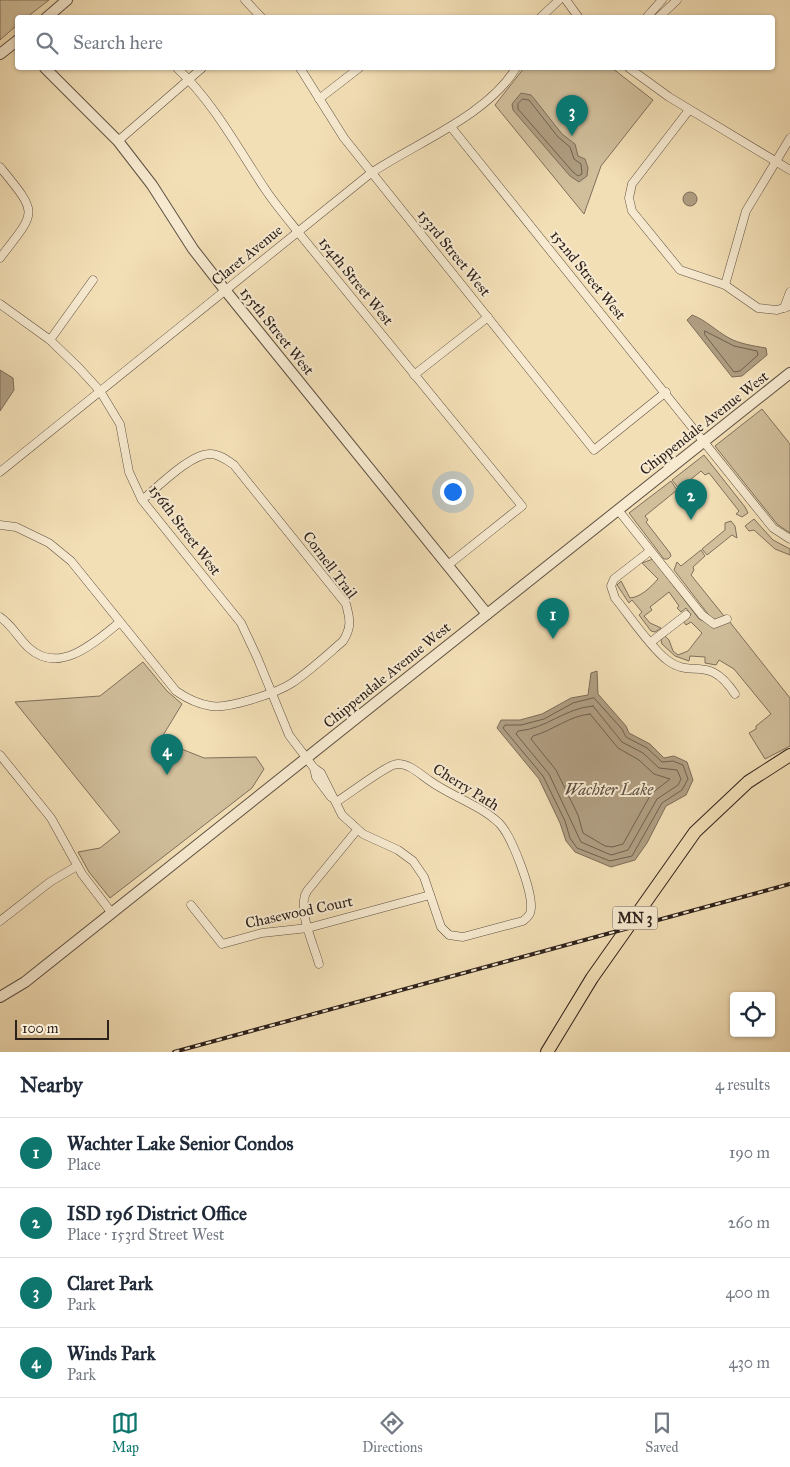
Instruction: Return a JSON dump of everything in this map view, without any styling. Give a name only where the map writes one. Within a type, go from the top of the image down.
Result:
[{"type":"main road","name":"MN 3","points":[[547,1052],[588,984],[696,832],[748,782],[790,755]]},
{"type":"street","points":[[50,15],[67,0]]},
{"type":"street","points":[[245,0],[259,15]]},
{"type":"street","points":[[543,15],[559,0]]},
{"type":"street","points":[[566,0],[577,15]]},
{"type":"street","points":[[649,15],[662,0]]},
{"type":"street","points":[[661,15],[677,0]]},
{"type":"street","points":[[0,54],[15,42]]},
{"type":"street","name":"155th Street West","points":[[47,70],[118,141],[152,185],[193,249],[487,614]]},
{"type":"street","name":"154th Street West","points":[[179,70],[188,78],[224,123],[266,190],[298,232],[522,506],[448,565]]},
{"type":"street","points":[[118,141],[199,70]]},
{"type":"street","name":"153rd Street West","points":[[301,70],[344,138],[594,450],[666,392]]},
{"type":"street","points":[[319,99],[356,70]]},
{"type":"street","name":"Claret Avenue","points":[[0,472],[371,173],[399,154],[451,127],[500,89],[514,70]]},
{"type":"street","points":[[632,70],[689,110],[790,170]]},
{"type":"street","points":[[689,110],[632,184],[629,203],[635,216],[677,267],[688,274],[725,285],[758,308],[771,310],[787,307],[790,292]]},
{"type":"street","name":"152nd Street West","points":[[451,127],[666,392],[773,528],[790,539]]},
{"type":"street","points":[[725,285],[746,211],[790,138]]},
{"type":"street","points":[[0,167],[26,199],[30,213],[26,225],[0,258]]},
{"type":"street","points":[[50,340],[93,280]]},
{"type":"street","name":"156th Street West","points":[[0,304],[50,340],[100,391],[120,424],[129,472],[142,500],[240,623],[257,657],[288,735],[314,768],[321,773],[342,815],[357,830],[409,857],[421,871],[439,924],[446,933]]},
{"type":"street","points":[[414,375],[488,317]]},
{"type":"street","name":"Chippendale Avenue West","points":[[0,997],[24,982],[790,373]]},
{"type":"street","name":"Cornell Trail","points":[[0,525],[16,528],[49,543],[71,562],[176,691],[185,698],[211,706],[225,706],[270,693],[293,682],[343,641],[351,622],[346,604],[234,465],[224,457],[210,454],[196,457],[142,500]]},
{"type":"street","points":[[618,510],[702,615],[714,624],[726,619]]},
{"type":"street","points":[[650,551],[618,576],[612,586],[615,598],[669,662],[679,666],[708,670],[720,675],[735,694]]},
{"type":"street","points":[[651,642],[686,615]]},
{"type":"street","points":[[0,617],[30,649],[58,658],[83,651],[120,622]]},
{"type":"street","points":[[0,755],[51,818],[77,866],[111,912]]},
{"type":"street","name":"Cherry Path","points":[[336,802],[358,789],[388,766],[400,764],[486,814],[504,828],[517,855],[531,904],[529,915],[523,921],[463,937],[452,937],[446,933]]},
{"type":"street","points":[[319,964],[303,909],[304,895],[357,830]]},
{"type":"street","points":[[0,921],[57,876],[77,866]]},
{"type":"street","name":"Chasewood Court","points":[[191,905],[222,944],[267,932],[308,928],[430,895]]},
{"type":"shaded area","points":[[0,0],[49,0],[30,15],[15,15],[15,27],[0,40]]},
{"type":"shaded area","points":[[522,70],[615,70],[653,100],[601,166],[584,214],[495,105]]},
{"type":"shaded area","points":[[762,409],[790,444],[790,533],[777,524],[715,446]]},
{"type":"shaded area","points":[[704,455],[748,513],[742,517],[736,514],[739,511],[709,473],[705,475],[701,471],[679,489],[672,480]]},
{"type":"shaded area","points":[[671,481],[677,490],[645,516],[648,520],[646,522],[670,553],[671,556],[668,559],[664,559],[629,513]]},
{"type":"shaded area","points":[[754,519],[773,540],[790,549],[790,555],[775,549],[754,530],[749,531],[745,526]]},
{"type":"shaded area","points":[[731,521],[735,526],[737,538],[732,535],[707,555],[702,549],[725,530],[725,523]]},
{"type":"shaded area","points":[[701,550],[705,556],[693,567],[694,570],[691,575],[724,616],[717,620],[711,618],[674,570],[677,562],[681,566]]},
{"type":"shaded area","points":[[653,559],[699,619],[716,627],[729,621],[790,698],[790,746],[765,759],[749,733],[756,729],[756,726],[771,714],[734,669],[719,660],[716,665],[705,663],[705,657],[690,656],[689,661],[675,656],[662,644],[661,640],[665,636],[669,640],[673,651],[678,655],[688,651],[702,633],[691,622],[686,625],[683,621],[691,615],[686,608],[681,612],[677,608],[679,606],[669,592],[650,607],[652,610],[644,616],[650,623],[661,628],[655,632],[651,631],[639,615],[642,612],[632,600],[629,603],[617,585],[621,581],[630,598],[646,591],[658,579],[642,563]]},
{"type":"shaded area","points":[[143,662],[167,691],[182,704],[162,737],[184,750],[204,758],[256,757],[264,769],[252,788],[110,898],[89,872],[78,852],[100,848],[120,832],[15,702],[100,696]]},
{"type":"water","points":[[521,93],[531,95],[562,134],[575,144],[578,156],[585,159],[588,168],[587,176],[579,182],[570,176],[513,110],[512,104]]},
{"type":"water","points":[[687,192],[693,192],[697,199],[693,206],[687,206],[683,202],[683,196]]},
{"type":"water","points":[[692,315],[733,340],[766,348],[767,355],[742,376],[732,377],[687,320]]},
{"type":"water","points":[[0,370],[13,378],[14,390],[0,411]]},
{"type":"water","name":"Wachter Lake","points":[[597,671],[598,694],[626,726],[629,733],[650,744],[664,758],[674,756],[687,762],[693,780],[686,795],[666,806],[647,843],[635,860],[611,867],[575,852],[566,841],[560,823],[539,779],[497,728],[501,720],[520,720],[542,714],[571,698],[588,695],[591,673]]},
{"type":"railway","points":[[174,1052],[790,884]]},
{"type":"place","name":"Claret Park","points":[[572,136]]},
{"type":"place","name":"ISD 196 District Office","points":[[691,520]]},
{"type":"place","name":"Wachter Lake Senior Condos","points":[[553,639]]},
{"type":"place","name":"Winds Park","points":[[167,775]]}]
